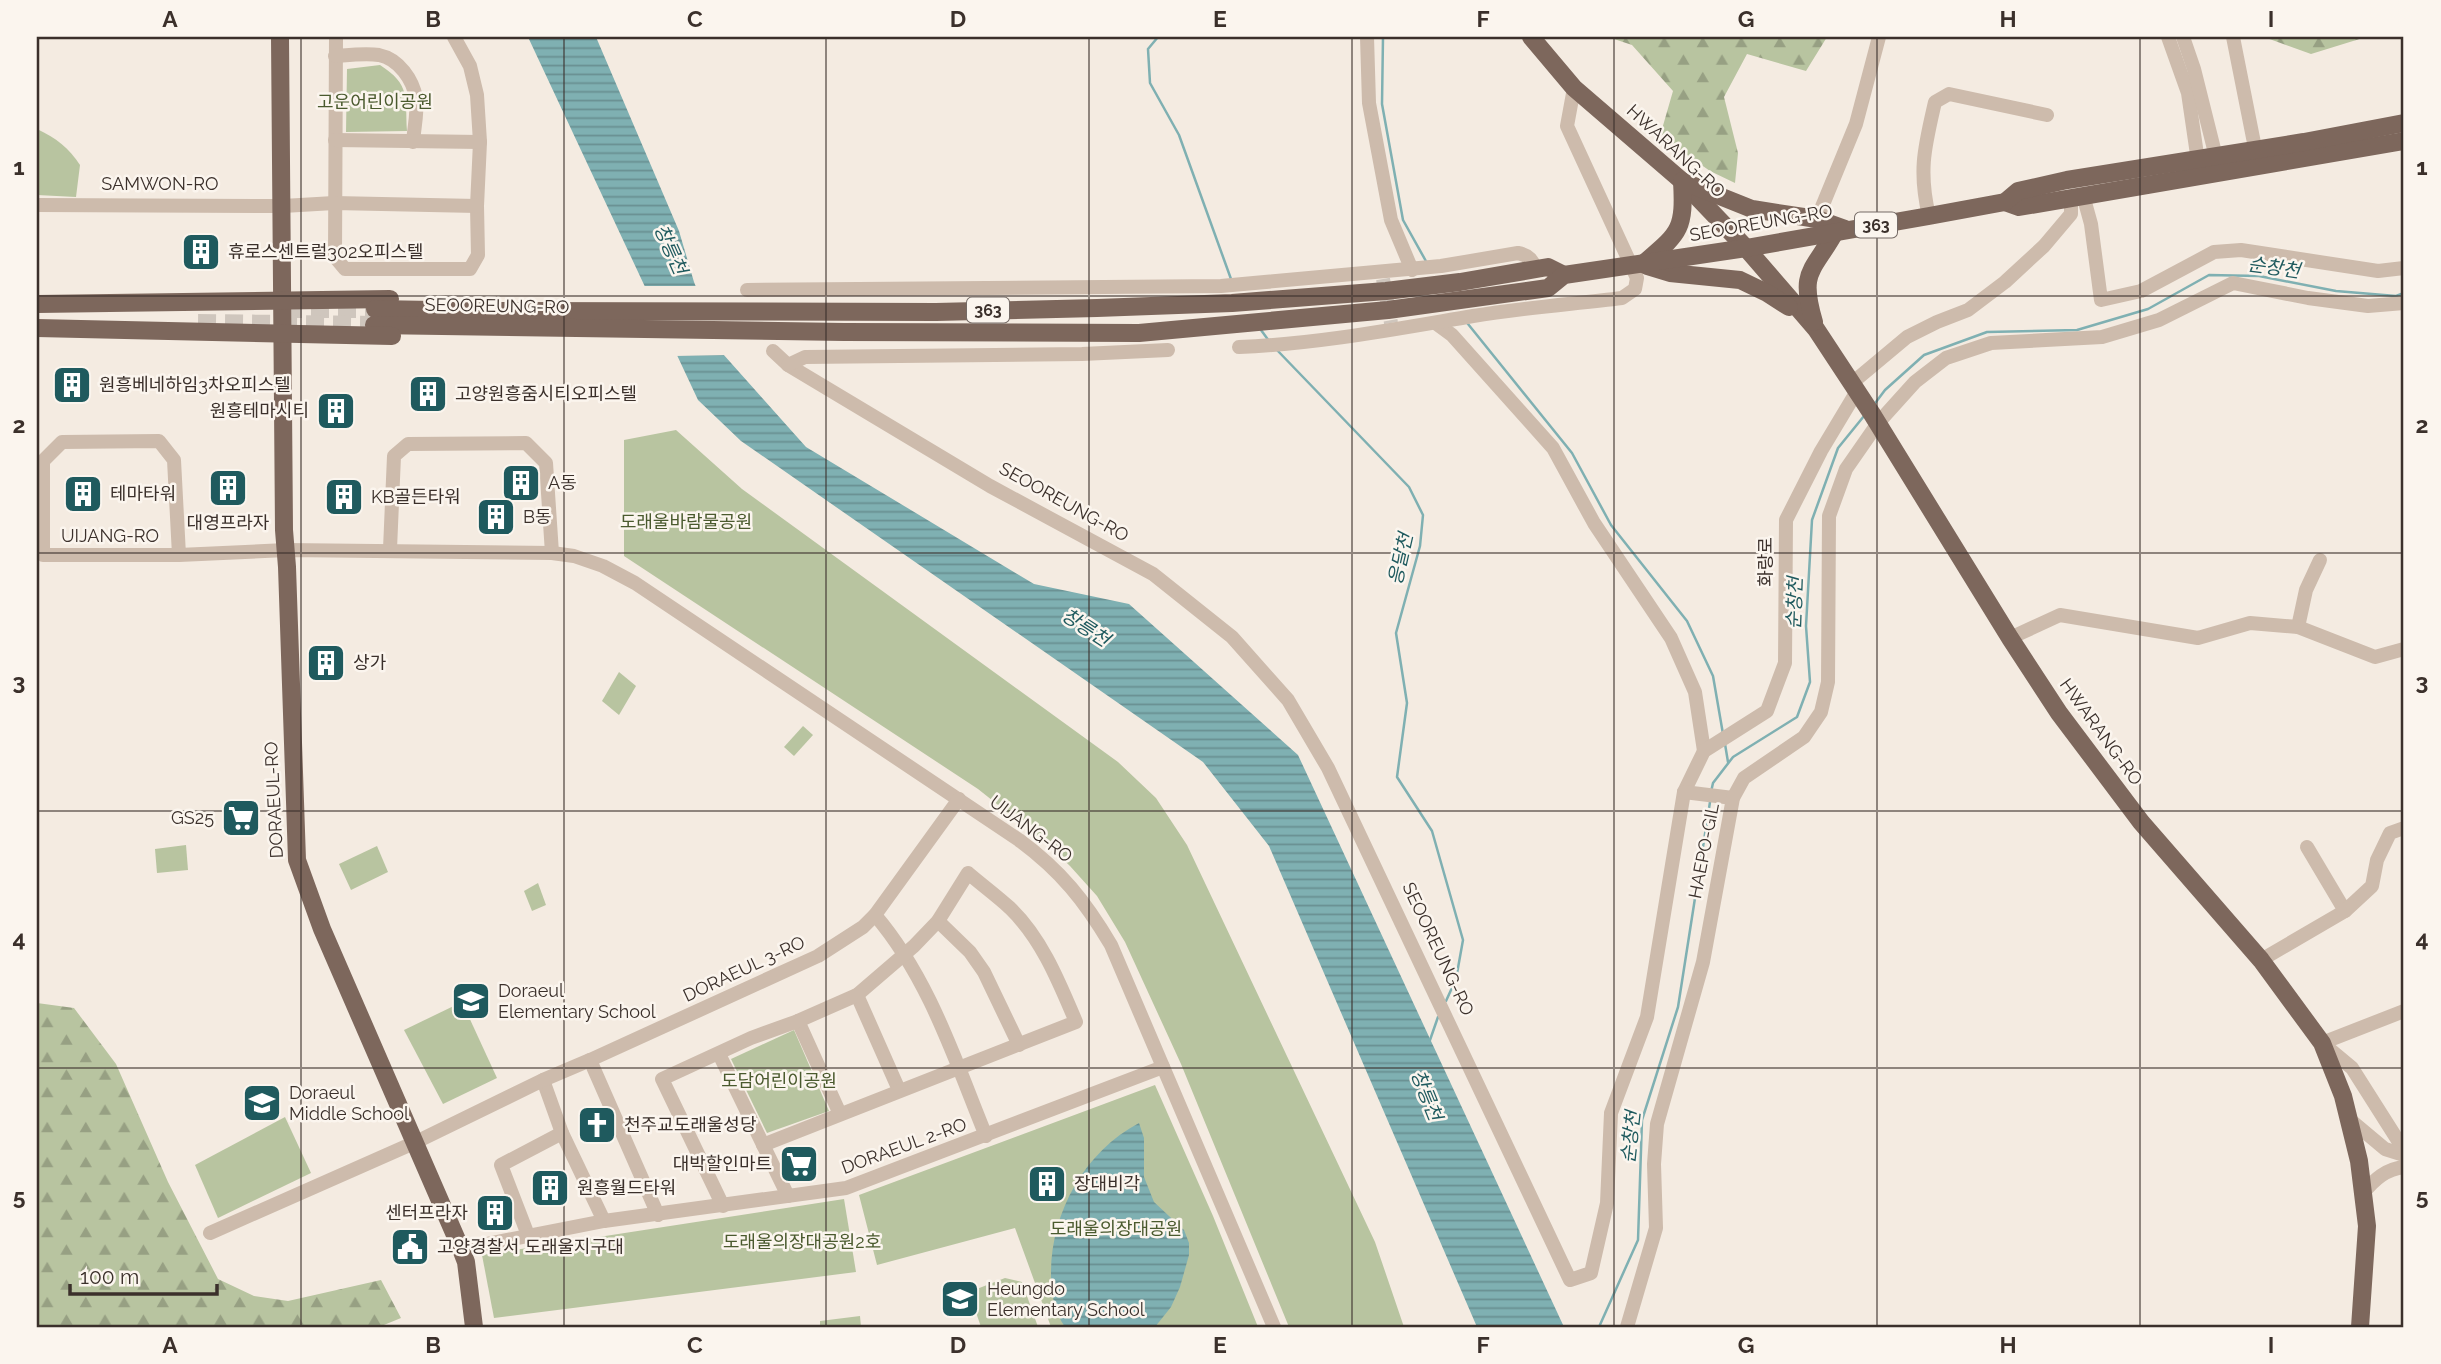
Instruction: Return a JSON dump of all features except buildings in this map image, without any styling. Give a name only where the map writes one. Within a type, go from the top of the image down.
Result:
[{"type":"main road","points":[[280,37],[281,327]]},
{"type":"main road","name":"HWARANG-RO","points":[[1531,37],[1574,88],[1682,181],[1746,248],[1816,329],[1865,402],[2059,713],[2141,822],[2261,960],[2322,1043],[2343,1096],[2359,1161],[2367,1226],[2360,1327]]},
{"type":"main road","name":"SEOOREUNG-RO","points":[[2005,202],[2019,207],[2077,196],[2199,168],[2257,158],[2404,123]]},
{"type":"main road","name":"SEOOREUNG-RO","points":[[2257,158],[2404,141]]},
{"type":"main road","name":"SEOOREUNG-RO","points":[[1461,291],[1548,288],[1564,275],[1746,248],[2005,202],[2018,191],[2108,173],[2199,168]]},
{"type":"main road","points":[[1637,266],[1676,234],[1682,224],[1682,181],[1752,209],[1816,219],[1842,231],[1812,265],[1806,282],[1808,303],[1816,329]]},
{"type":"main road","points":[[1637,266],[1670,273],[1740,281],[1779,299],[1816,329]]},
{"type":"main road","name":"SEOOREUNG-RO","points":[[1461,291],[1548,267],[1564,275]]},
{"type":"main road","name":"363","points":[[610,310],[936,312],[1234,291],[1264,300],[1432,285],[1461,291]]},
{"type":"main road","name":"363","points":[[616,330],[1139,333],[1437,303],[1461,291]]},
{"type":"main road","points":[[37,304],[588,299],[610,310]]},
{"type":"main road","name":"SEOOREUNG-RO","points":[[610,310],[374,317],[616,330]]},
{"type":"main road","points":[[37,328],[281,327],[494,339],[591,337],[616,330]]},
{"type":"main road","name":"DORAEUL-RO","points":[[281,327],[297,860],[322,929],[466,1262],[474,1327]]},
{"type":"street","points":[[335,37],[335,257],[345,269],[470,269],[478,255],[480,142],[477,95],[470,66],[453,37]]},
{"type":"street","points":[[1367,37],[1369,103],[1391,220],[1416,269]]},
{"type":"street","points":[[1816,219],[1856,124],[1879,37]]},
{"type":"street","points":[[2168,37],[2188,93],[2199,168]]},
{"type":"street","points":[[2183,37],[2194,69],[2218,165]]},
{"type":"street","points":[[2233,37],[2257,158]]},
{"type":"street","points":[[335,56],[380,55],[392,60],[403,70],[411,81],[416,99],[413,142]]},
{"type":"street","points":[[1240,347],[1291,344],[1392,326],[1444,322],[1622,298],[1635,289],[1637,266],[1567,126],[1574,88]]},
{"type":"street","points":[[1929,216],[1923,190],[1922,157],[1935,102],[1949,94],[2046,115]]},
{"type":"street","points":[[335,140],[480,142]]},
{"type":"street","points":[[2077,196],[2091,224],[2101,300],[2141,291],[2214,252],[2241,250],[2378,271],[2404,268]]},
{"type":"street","points":[[1865,402],[1907,337],[1968,310],[2005,282],[2044,246],[2070,214],[2077,196]]},
{"type":"street","name":"SAMWON-RO","points":[[37,205],[282,206],[334,202],[477,206]]},
{"type":"street","points":[[747,290],[1234,291],[1382,276],[1518,253],[1526,254],[1537,270]]},
{"type":"street","points":[[1865,402],[1915,382],[1946,358],[1991,343],[2102,337],[2159,320],[2233,283],[2308,298],[2368,306],[2404,303]]},
{"type":"street","points":[[1444,322],[1452,335],[1553,448],[1594,523],[1671,638],[1695,692],[1707,749]]},
{"type":"street","points":[[788,365],[804,357],[1082,354],[1168,350]]},
{"type":"street","name":"SEOOREUNG-RO","points":[[773,351],[788,365],[990,486],[1153,574],[1232,637],[1288,700],[1328,768],[1570,1280],[1591,1273],[1607,1203],[1611,1113],[1647,1017],[1690,792],[1707,749]]},
{"type":"street","name":"화랑로","points":[[1707,749],[1767,711],[1785,663],[1786,520],[1821,451],[1865,402]]},
{"type":"street","name":"HAEPO-GIL","points":[[1628,1327],[1656,1228],[1654,1164],[1657,1124],[1703,962],[1729,798],[1744,778],[1804,737],[1821,712],[1828,682],[1829,516],[1865,402]]},
{"type":"street","name":"UIJANG-RO","points":[[179,555],[174,460],[159,441],[62,442],[43,461],[43,555],[179,555],[390,549],[552,553],[574,556],[603,566],[635,583],[1038,854],[1058,871],[1085,903],[1111,946],[1274,1327]]},
{"type":"street","points":[[390,549],[394,456],[408,444],[526,443],[547,463],[552,553]]},
{"type":"street","points":[[2298,627],[2306,590],[2320,560]]},
{"type":"street","points":[[2010,638],[2060,615],[2198,638],[2250,623],[2298,627],[2375,657],[2404,649]]},
{"type":"street","points":[[1690,792],[1729,798]]},
{"type":"street","name":"DORAEUL 3-RO","points":[[210,1233],[416,1142],[543,1080],[818,956],[863,927],[875,915],[959,799]]},
{"type":"street","points":[[2261,960],[2345,911],[2372,886],[2377,860],[2390,833],[2404,828]]},
{"type":"street","points":[[2308,847],[2345,911]]},
{"type":"street","points":[[723,1206],[662,1079],[751,1038],[857,995],[939,921],[968,873],[1012,910],[1053,969],[1076,1022],[764,1145]]},
{"type":"street","points":[[875,915],[904,955],[937,1016],[986,1136]]},
{"type":"street","points":[[939,921],[970,952],[985,972],[1019,1045]]},
{"type":"street","points":[[857,995],[899,1090]]},
{"type":"street","points":[[2322,1043],[2404,1011]]},
{"type":"street","points":[[798,1021],[840,1114]]},
{"type":"street","name":"HWARANG-RO","points":[[2322,1043],[2352,1068],[2404,1150]]},
{"type":"street","points":[[719,1054],[788,1196]]},
{"type":"street","points":[[590,1060],[658,1215]]},
{"type":"street","name":"DORAEUL 2-RO","points":[[461,1249],[604,1221],[846,1188],[1163,1066]]},
{"type":"street","points":[[543,1080],[562,1133],[604,1221]]},
{"type":"street","points":[[2348,1118],[2385,1149],[2404,1155]]},
{"type":"street","points":[[528,1235],[501,1165],[562,1133]]},
{"type":"street","points":[[2363,1193],[2375,1179],[2393,1168],[2404,1167]]},
{"type":"green space","points":[[1608,37],[1827,37],[1806,71],[1747,54],[1724,97],[1738,153],[1735,183],[1710,171],[1660,136],[1673,91],[1632,45]]},
{"type":"green space","points":[[2264,37],[2366,37],[2311,54]]},
{"type":"green space","name":"고운어린이공원","points":[[380,65],[402,86],[406,100],[407,131],[346,132],[347,69]]},
{"type":"green space","points":[[37,129],[62,144],[80,165],[76,197],[37,195]]},
{"type":"green space","name":"도래울바람물공원","points":[[676,430],[742,489],[1118,762],[1156,798],[1187,845],[1375,1242],[1404,1327],[1289,1327],[1181,1064],[1125,942],[1097,896],[1070,866],[1046,843],[978,789],[624,556],[624,440]]},
{"type":"green space","points":[[619,672],[636,686],[619,715],[602,701]]},
{"type":"green space","points":[[803,726],[813,735],[794,756],[784,747]]},
{"type":"green space","points":[[186,845],[188,870],[157,873],[155,849]]},
{"type":"green space","points":[[377,846],[388,872],[351,890],[339,864]]},
{"type":"green space","points":[[538,883],[546,905],[532,911],[524,891]]},
{"type":"green space","points":[[462,1002],[497,1078],[443,1104],[404,1030]]},
{"type":"green space","points":[[37,1003],[74,1008],[116,1064],[168,1182],[218,1279],[254,1296],[288,1301],[381,1280],[401,1318],[379,1327],[37,1327]]},
{"type":"green space","name":"도담어린이공원","points":[[794,1030],[829,1111],[767,1133],[731,1059]]},
{"type":"green space","name":"도래울의장대공원","points":[[1155,1085],[1258,1327],[1051,1327],[1015,1228],[877,1265],[859,1195]]},
{"type":"green space","points":[[285,1117],[311,1173],[218,1218],[195,1165]]},
{"type":"green space","name":"도래울의장대공원2호","points":[[844,1199],[856,1272],[494,1318],[482,1255]]},
{"type":"green space","points":[[1005,1278],[1022,1282],[1038,1327],[981,1327],[969,1292]]},
{"type":"green space","points":[[860,1316],[861,1327],[820,1327],[820,1321]]},
{"type":"water","name":"창릉천","points":[[528,37],[596,37],[679,231],[694,282],[723,354],[806,447],[1034,584],[1129,604],[1298,755],[1564,1327],[1477,1327],[1269,846],[1203,762],[741,441],[698,400]]},
{"type":"water","points":[[1139,1123],[1144,1138],[1144,1177],[1154,1202],[1184,1230],[1189,1243],[1189,1255],[1180,1287],[1171,1307],[1155,1327],[1065,1327],[1054,1303],[1051,1276],[1052,1253],[1064,1208],[1074,1187],[1102,1150]]},
{"type":"pier","points":[[642,286],[699,286],[729,355],[675,356]]},
{"type":"waterway","name":"응달천","points":[[1158,37],[1148,49],[1150,83],[1179,135],[1231,279]]},
{"type":"waterway","points":[[1383,37],[1382,104],[1403,220],[1427,263]]},
{"type":"waterway","name":"순창천","points":[[1873,406],[1885,390],[1924,355],[1987,332],[2077,330],[2148,309],[2209,275],[2259,276],[2336,291],[2396,296],[2404,293]]},
{"type":"waterway","points":[[1468,324],[1572,453],[1611,525],[1687,621],[1713,676],[1723,734]]},
{"type":"waterway","name":"응달천","points":[[1261,330],[1269,341]]},
{"type":"waterway","name":"응달천","points":[[1276,349],[1409,487],[1423,515],[1420,546],[1396,633],[1407,703],[1397,777],[1432,831],[1463,940],[1456,979],[1446,1001]]},
{"type":"waterway","name":"순창천","points":[[1711,792],[1713,783],[1733,757],[1797,717],[1810,682],[1806,626],[1812,520],[1838,448],[1864,416]]},
{"type":"waterway","points":[[1725,744],[1728,762]]},
{"type":"waterway","name":"순창천","points":[[1599,1327],[1638,1240],[1642,1120],[1678,1007],[1710,802]]},
{"type":"waterway","name":"응달천","points":[[1430,1040],[1438,1017]]},
{"type":"tunnel","points":[[1383,279],[1391,323]]},
{"type":"tunnel","points":[[284,309],[375,309]]},
{"type":"tunnel","points":[[198,323],[374,325]]},
{"type":"place","name":"휴로스센트럴302오피스텔","points":[[201,252]]},
{"type":"place","name":"원흥베네하임3차오피스텔","points":[[72,385]]},
{"type":"place","name":"고양원흥줌시티오피스텔","points":[[428,394]]},
{"type":"place","name":"원흥테마시티","points":[[336,411]]},
{"type":"place","name":"A동","points":[[521,483]]},
{"type":"place","name":"대영프라자","points":[[228,488]]},
{"type":"place","name":"테마타워","points":[[83,494]]},
{"type":"place","name":"KB골든타워","points":[[344,497]]},
{"type":"place","name":"B동","points":[[496,517]]},
{"type":"place","name":"상가","points":[[326,663]]},
{"type":"place","name":"GS25","points":[[241,818]]},
{"type":"place","name":"Doraeul Elementary School","points":[[471,1001]]},
{"type":"place","name":"Doraeul Middle School","points":[[262,1103]]},
{"type":"place","name":"천주교도래울성당","points":[[597,1125]]},
{"type":"place","name":"대박할인마트","points":[[799,1164]]},
{"type":"place","name":"장대비각","points":[[1047,1184]]},
{"type":"place","name":"원흥월드타워","points":[[550,1188]]},
{"type":"place","name":"센터프라자","points":[[495,1213]]},
{"type":"place","name":"고양경찰서 도래울지구대","points":[[410,1247]]},
{"type":"place","name":"Heungdo Elementary School","points":[[960,1299]]}]
